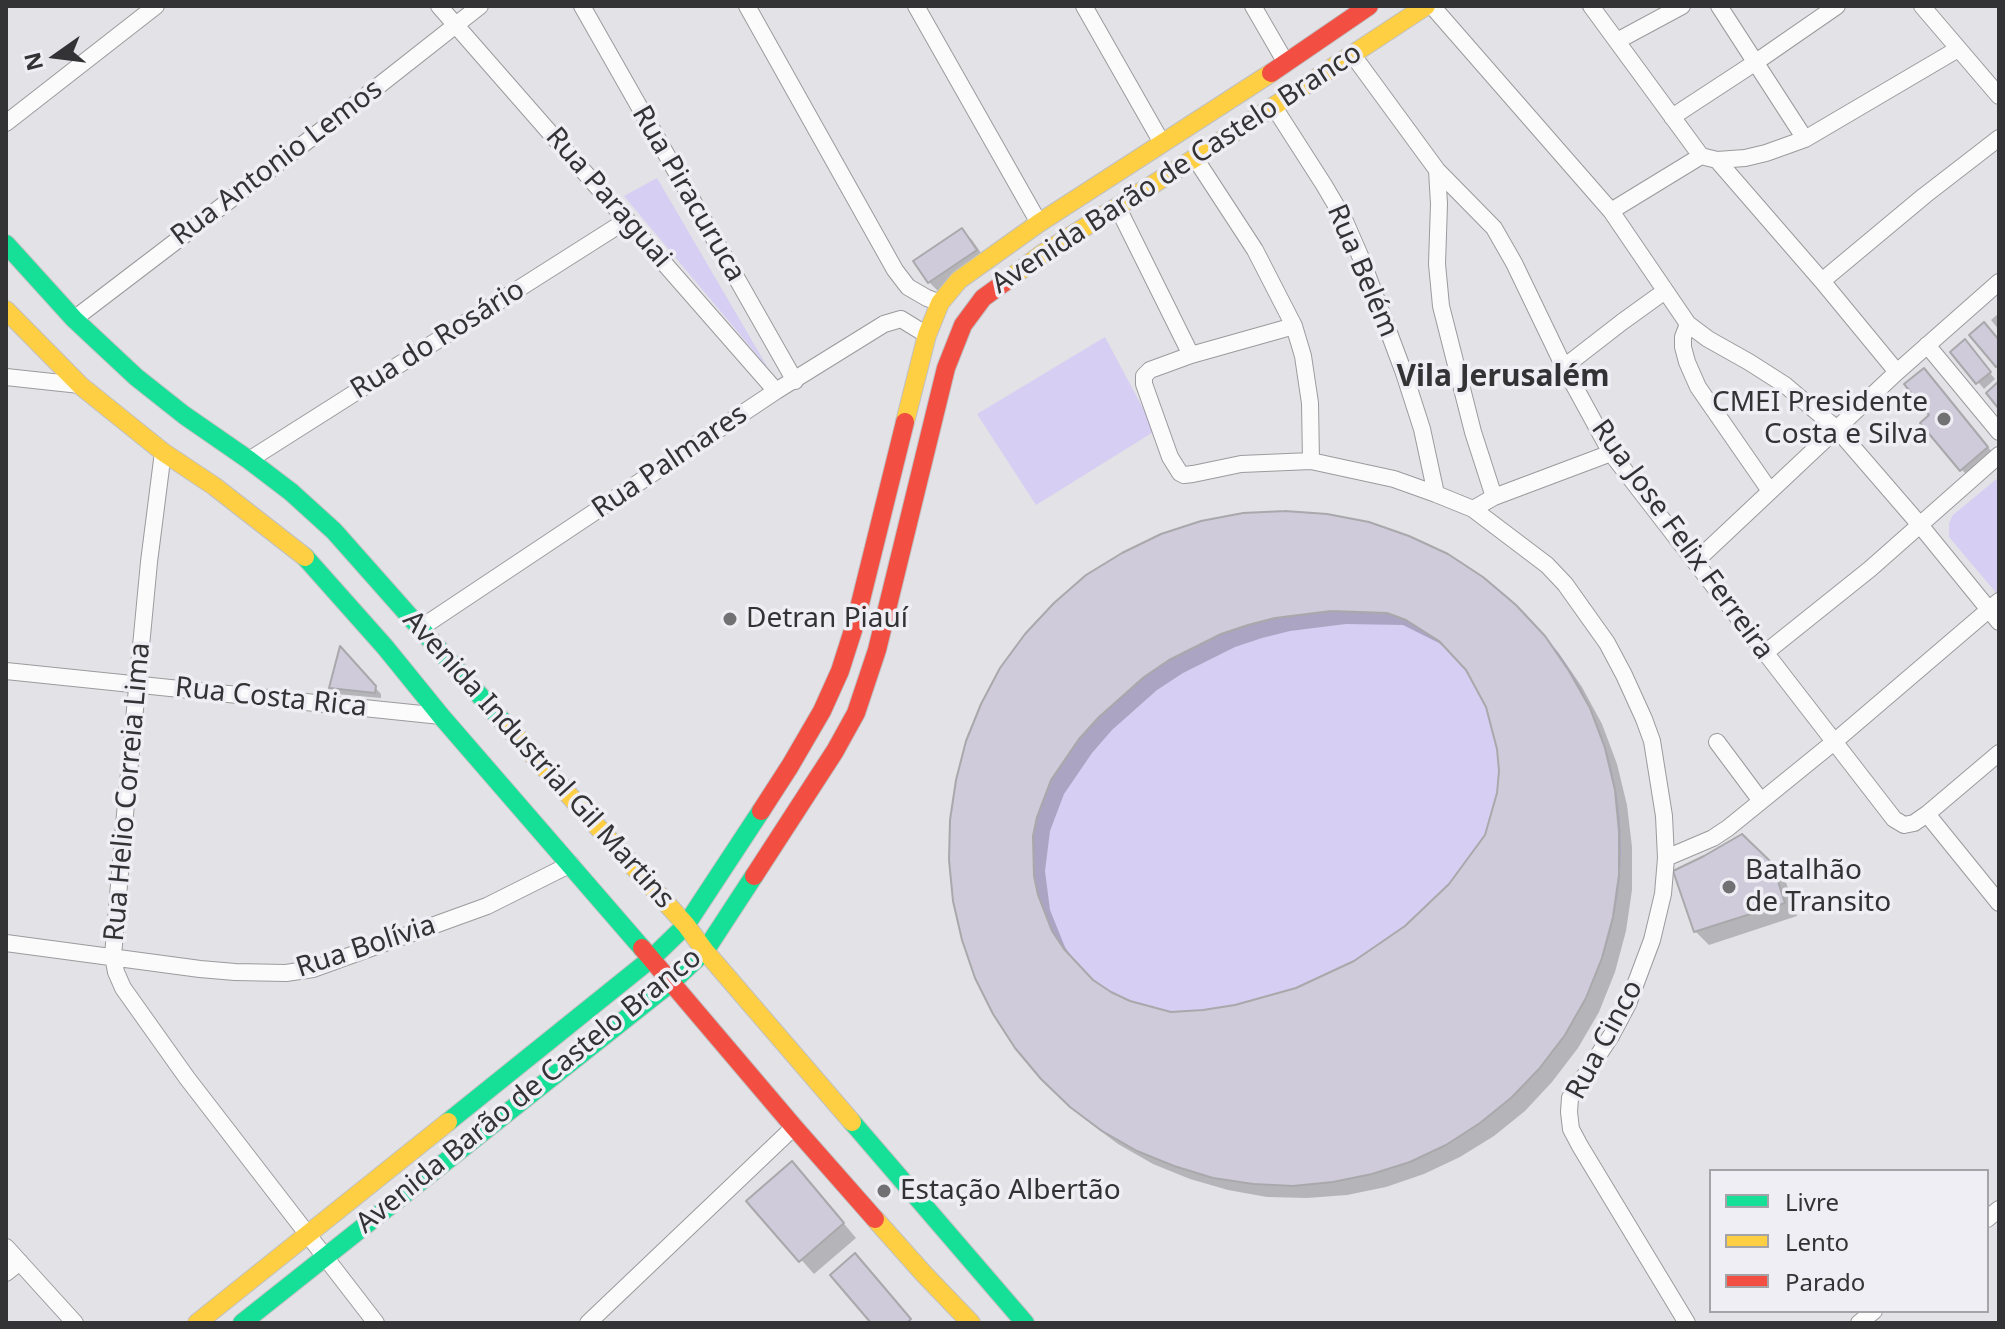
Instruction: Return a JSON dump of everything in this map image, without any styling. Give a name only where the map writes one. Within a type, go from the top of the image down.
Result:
[{"type":"main road","name":"Avenida Barão de Castelo Branco","points":[[197,1323],[652,958],[686,925],[790,766],[822,711],[840,671],[855,624],[927,335],[940,303],[959,280],[1039,223],[1369,6]]},
{"type":"main road","name":"Avenida Barão de Castelo Branco","points":[[242,1323],[672,982],[705,951],[835,751],[856,713],[877,650],[946,368],[963,325],[983,298],[1042,254],[1118,208],[1426,6]]},
{"type":"main road","name":"Avenida Industrial Gil Martins","points":[[6,244],[74,319],[136,377],[291,492],[334,531],[686,925],[1025,1323]]},
{"type":"main road","name":"Avenida Industrial Gil Martins","points":[[6,310],[81,386],[163,452],[304,556],[794,1127],[971,1323]]},
{"type":"street","points":[[6,123],[156,6]]},
{"type":"street","name":"Rua Paraguai","points":[[439,6],[776,391]]},
{"type":"street","name":"Rua Antonio Lemos","points":[[74,319],[480,6]]},
{"type":"street","name":"Rua Piracuruca","points":[[582,6],[795,381]]},
{"type":"street","points":[[747,6],[902,281],[940,303]]},
{"type":"street","points":[[916,6],[1039,223]]},
{"type":"street","points":[[1084,6],[1162,143]]},
{"type":"street","points":[[1253,6],[1286,63]]},
{"type":"street","points":[[1432,6],[1611,211],[1688,324],[1785,385],[1837,429],[1996,611],[1713,838],[1666,858]]},
{"type":"street","points":[[1591,6],[1672,117],[1822,281],[1897,372]]},
{"type":"street","points":[[1617,41],[1682,6]]},
{"type":"street","points":[[1672,117],[1837,6]]},
{"type":"street","points":[[1922,6],[1999,96]]},
{"type":"street","points":[[1726,8],[1805,139]]},
{"type":"street","points":[[1611,211],[1709,158],[1745,158],[1805,139],[1958,49]]},
{"type":"street","name":"Rua Jose Felix Ferreira","points":[[1352,54],[1437,170],[1494,228],[1611,453],[1894,819],[1908,825],[1927,814]]},
{"type":"street","name":"Rua Belém","points":[[1274,107],[1344,219],[1361,258],[1422,429],[1436,494]]},
{"type":"street","points":[[1822,281],[1999,138]]},
{"type":"street","points":[[1195,158],[1255,250],[1294,326],[1303,356],[1310,403],[1311,461]]},
{"type":"street","points":[[1437,170],[1437,264],[1441,306],[1473,432],[1494,497]]},
{"type":"street","points":[[1118,208],[1191,355],[1294,326]]},
{"type":"street","name":"Rua do Rosário","points":[[249,460],[627,220]]},
{"type":"street","points":[[1696,561],[1897,372],[1999,282]]},
{"type":"street","points":[[1564,367],[1665,291]]},
{"type":"street","name":"Rua Palmares","points":[[419,629],[776,391],[884,324],[903,320],[927,335]]},
{"type":"street","points":[[1688,324],[1683,347],[1698,387],[1770,491]]},
{"type":"street","points":[[1927,345],[1999,432]]},
{"type":"street","name":"Rua Cinco","points":[[1191,355],[1150,370],[1143,379],[1170,457],[1180,473],[1193,474],[1241,464],[1311,461],[1394,479],[1473,509],[1547,565],[1565,584],[1607,643],[1624,675],[1652,741],[1664,816],[1666,858],[1660,905],[1642,971],[1611,1036],[1570,1098],[1569,1112],[1571,1129],[1580,1146],[1687,1323]]},
{"type":"street","points":[[6,377],[81,386]]},
{"type":"street","name":"Rua Helio Correia Lima","points":[[163,452],[137,684],[113,956],[116,972],[123,988],[187,1078],[376,1323]]},
{"type":"street","points":[[1473,509],[1494,497],[1611,453]]},
{"type":"street","points":[[1765,653],[1870,569],[1999,455]]},
{"type":"street","name":"Rua Costa Rica","points":[[6,671],[441,716]]},
{"type":"street","points":[[1717,742],[1761,801]]},
{"type":"street","points":[[1999,753],[1927,814],[1999,903]]},
{"type":"street","name":"Rua Bolívia","points":[[6,943],[235,972],[286,973],[313,969],[487,906],[571,864]]},
{"type":"street","points":[[588,1323],[794,1127]]},
{"type":"street","points":[[6,1247],[75,1323]]},
{"type":"street","points":[[6,1273],[20,1262]]},
{"type":"shaded area","points":[[657,178],[768,368],[624,196]]},
{"type":"shaded area","points":[[1105,337],[1155,431],[1036,505],[977,414]]},
{"type":"shaded area","points":[[1999,477],[1998,595],[1949,537],[1949,523],[1953,515]]},
{"type":"shaded area","points":[[1285,512],[1351,519],[1413,538],[1472,569],[1522,611],[1564,661],[1595,720],[1614,782],[1621,848],[1614,914],[1595,976],[1564,1035],[1522,1085],[1472,1127],[1413,1158],[1351,1177],[1285,1184],[1219,1177],[1157,1158],[1098,1127],[1048,1085],[1006,1035],[975,976],[956,914],[949,848],[956,782],[975,720],[1006,661],[1048,611],[1098,569],[1157,538],[1219,519]]},
{"type":"building","points":[[962,228],[977,250],[928,283],[913,261]]},
{"type":"building","points":[[1984,322],[1999,340],[1999,365],[1996,367],[1969,335]]},
{"type":"building","points":[[1965,339],[1991,372],[1976,384],[1950,352]]},
{"type":"building","points":[[1924,368],[1988,447],[1960,471],[1920,423],[1929,415],[1904,384]]},
{"type":"building","points":[[1999,381],[1999,409],[1986,393]]},
{"type":"building","points":[[1285,511],[1327,514],[1369,522],[1448,554],[1483,577],[1516,605],[1545,636],[1569,671],[1590,708],[1605,748],[1615,790],[1619,875],[1613,917],[1602,958],[1586,998],[1565,1035],[1511,1098],[1446,1145],[1410,1162],[1333,1182],[1293,1186],[1213,1178],[1137,1151],[1102,1131],[1070,1107],[1015,1048],[975,978],[953,901],[949,860],[950,820],[966,741],[1000,668],[1025,634],[1086,575],[1122,553],[1161,534],[1201,521],[1243,513]],"holes":[[[1331,611],[1387,613],[1406,620],[1439,641],[1466,670],[1486,707],[1497,749],[1497,793],[1485,835],[1449,884],[1405,926],[1354,961],[1296,988],[1235,1005],[1171,1012],[1130,1001],[1093,980],[1052,931],[1034,876],[1033,836],[1037,817],[1051,780],[1079,739],[1144,677],[1169,660],[1221,634],[1275,618]]]},
{"type":"building","points":[[340,646],[376,686],[375,693],[329,688]]},
{"type":"building","name":"Batalhão de Transito","points":[[1742,834],[1772,863],[1785,903],[1694,932],[1673,871]]},
{"type":"building","points":[[792,1161],[844,1223],[799,1262],[746,1201]]},
{"type":"building","points":[[855,1253],[911,1319],[907,1323],[871,1323],[830,1275]]},
{"type":"traffic: fast","points":[[6,244],[74,319],[136,377],[291,492],[334,531],[505,724]]},
{"type":"traffic: fast","points":[[305,557],[642,948]]},
{"type":"traffic: fast","points":[[448,1122],[652,958],[686,925],[761,811]]},
{"type":"traffic: fast","points":[[242,1323],[672,982],[705,951],[754,876]]},
{"type":"traffic: fast","points":[[852,1122],[1025,1323]]},
{"type":"traffic: slow","points":[[1005,282],[1042,254],[1426,6]]},
{"type":"traffic: slow","points":[[905,422],[927,335],[940,303],[959,280],[1039,223],[1271,73]]},
{"type":"traffic: slow","points":[[6,310],[81,386],[163,452],[214,486],[305,557]]},
{"type":"traffic: slow","points":[[505,724],[686,925],[852,1122]]},
{"type":"traffic: slow","points":[[197,1323],[448,1122]]},
{"type":"traffic: slow","points":[[875,1219],[971,1323]]},
{"type":"traffic: jam","points":[[1271,73],[1369,6]]},
{"type":"traffic: jam","points":[[754,876],[856,713],[877,650],[946,368],[963,325],[983,298],[1005,282]]},
{"type":"traffic: jam","points":[[761,811],[822,711],[840,671],[855,624],[905,422]]},
{"type":"traffic: jam","points":[[642,948],[875,1219]]},
{"type":"place","name":"CMEI Presidente Costa e Silva","points":[[1944,419]]},
{"type":"place","name":"Detran Piauí","points":[[730,619]]},
{"type":"place","name":"Batalhão de Transito","points":[[1729,887]]},
{"type":"place","name":"Estação Albertão","points":[[884,1191]]},
{"type":"district","name":"Vila Jerusalém","points":[[1503,377]]}]
